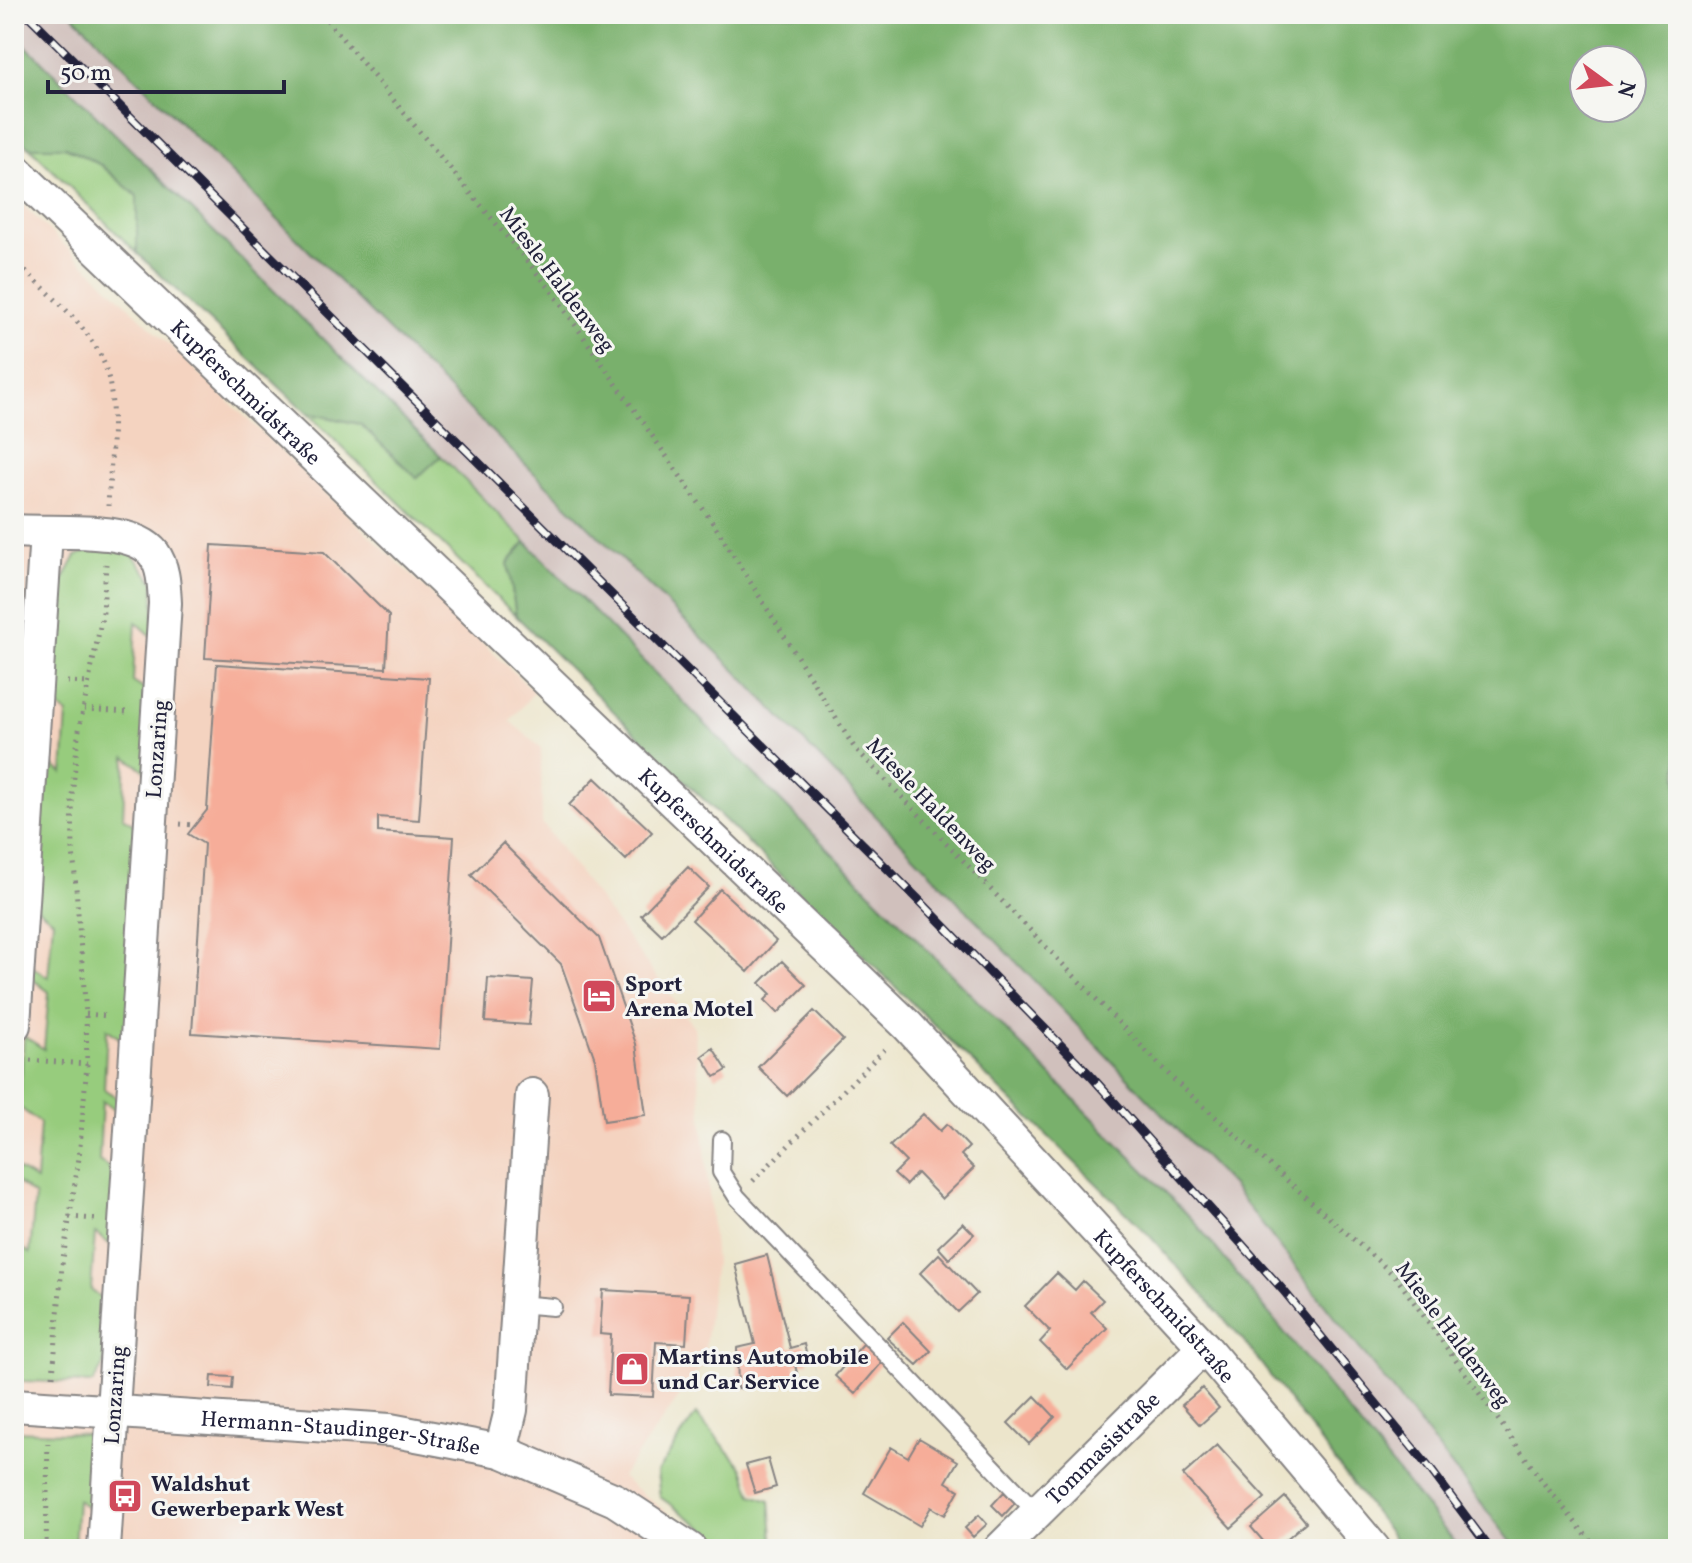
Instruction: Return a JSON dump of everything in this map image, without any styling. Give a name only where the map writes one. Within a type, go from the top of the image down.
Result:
[{"type":"street","name":"Kupferschmidstraße","points":[[14,169],[908,1026],[1204,1347],[1374,1549]]},
{"type":"street","name":"Lonzaring","points":[[14,531],[108,533],[136,541],[154,553],[163,575],[163,643],[104,1549]]},
{"type":"street","points":[[14,1025],[46,533]]},
{"type":"street","name":"Hermann-Staudinger-Straße","points":[[14,1405],[390,1430],[501,1451],[511,1410],[532,1095]]},
{"type":"street","name":"Tommasistraße","points":[[1000,1549],[1204,1347]]},
{"type":"street","points":[[501,1451],[615,1500],[690,1549]]},
{"type":"lane","points":[[722,1140],[721,1172],[737,1197],[1036,1512]]},
{"type":"lane","points":[[518,1304],[553,1307]]},
{"type":"path","name":"Miesle Haldenweg","points":[[322,14],[551,290],[717,529],[854,747],[1175,1081],[1396,1277],[1545,1485],[1597,1549]]},
{"type":"path","points":[[14,260],[81,326],[104,363],[111,402],[103,612],[78,735],[72,798],[87,1064],[79,1158],[62,1265],[45,1480],[46,1549]]},
{"type":"path","points":[[84,709],[158,714]]},
{"type":"path","points":[[737,1197],[908,1026]]},
{"type":"path","points":[[14,1059],[87,1064]]},
{"type":"shaded area","points":[[14,14],[72,14],[737,672],[1231,1185],[1517,1549],[1460,1549],[1193,1220],[441,456],[14,34]]},
{"type":"shaded area","points":[[14,197],[534,692],[510,721],[541,748],[542,823],[694,1027],[715,1262],[703,1364],[621,1477],[714,1549],[14,1549]]},
{"type":"green space","points":[[72,14],[1678,14],[1678,1549],[1517,1549],[1231,1185],[737,672]]},
{"type":"green space","points":[[14,34],[441,456],[417,478],[360,424],[307,413],[137,253],[137,196],[101,165],[66,147],[29,147],[14,133]]},
{"type":"green space","points":[[29,147],[65,147],[101,165],[137,196],[137,253]]},
{"type":"green space","points":[[307,413],[360,424],[417,477],[441,456],[526,542],[508,563],[516,616]]},
{"type":"green space","points":[[526,542],[1193,1220],[1460,1549],[1402,1549],[1243,1340],[1148,1234],[516,616],[508,563]]},
{"type":"green space","points":[[99,546],[132,554],[154,582],[154,638],[136,622],[133,682],[153,695],[147,772],[126,757],[123,817],[143,830],[129,1045],[107,1029],[104,1089],[124,1102],[123,1116],[102,1101],[99,1161],[119,1174],[116,1249],[95,1233],[91,1290],[112,1306],[103,1366],[93,1383],[19,1381],[14,1373],[14,1243],[30,1253],[35,1196],[14,1180],[15,1168],[36,1180],[40,1123],[19,1107],[24,1036],[44,1049],[49,992],[27,975],[28,964],[48,977],[53,920],[31,903],[42,757],[63,773],[67,714],[45,697],[55,595],[76,556]]},
{"type":"green space","points":[[696,1414],[743,1468],[752,1495],[770,1501],[774,1549],[733,1549],[660,1497],[657,1472]]},
{"type":"green space","points":[[15,1431],[87,1434],[97,1473],[99,1516],[77,1500],[74,1549],[14,1549]]},
{"type":"building","points":[[212,545],[324,552],[389,616],[386,668],[205,658]]},
{"type":"building","points":[[217,664],[429,678],[419,820],[378,817],[378,832],[454,837],[440,1049],[192,1033],[204,844],[188,834],[207,810]]},
{"type":"building","points":[[595,778],[652,832],[626,860],[569,805]]},
{"type":"building","points":[[503,843],[599,938],[636,1044],[646,1115],[604,1121],[595,1059],[561,964],[471,875]]},
{"type":"building","points":[[688,867],[709,887],[662,935],[641,915]]},
{"type":"building","points":[[720,889],[776,941],[748,972],[692,920]]},
{"type":"building","points":[[782,961],[806,985],[778,1013],[765,1000],[771,994],[760,983]]},
{"type":"building","points":[[488,978],[533,981],[529,1025],[485,1022]]},
{"type":"building","points":[[814,1011],[843,1040],[787,1096],[758,1067]]},
{"type":"building","points":[[713,1048],[727,1070],[715,1077],[702,1056]]},
{"type":"building","points":[[923,1114],[940,1131],[947,1124],[969,1147],[961,1155],[974,1168],[942,1199],[917,1173],[906,1185],[894,1174],[906,1162],[890,1146]]},
{"type":"building","points":[[963,1223],[974,1234],[949,1259],[938,1247]]},
{"type":"building","points":[[939,1254],[977,1294],[958,1312],[920,1273]]},
{"type":"building","points":[[767,1255],[790,1348],[804,1344],[808,1362],[795,1365],[799,1381],[766,1389],[765,1385],[738,1389],[737,1348],[755,1344],[735,1264]]},
{"type":"building","points":[[1057,1273],[1075,1290],[1083,1281],[1103,1300],[1091,1312],[1107,1328],[1067,1369],[1040,1342],[1050,1331],[1025,1306]]},
{"type":"building","name":"Martins Automobile und Car Service","points":[[603,1290],[689,1295],[686,1344],[656,1342],[653,1397],[608,1395],[611,1335],[600,1334]]},
{"type":"building","points":[[903,1322],[931,1351],[917,1365],[887,1338]]},
{"type":"building","points":[[863,1344],[883,1361],[855,1394],[835,1376]]},
{"type":"building","points":[[212,1376],[233,1377],[232,1389],[211,1387]]},
{"type":"building","points":[[1202,1388],[1219,1408],[1200,1425],[1182,1405]]},
{"type":"building","points":[[1035,1396],[1055,1417],[1029,1444],[1008,1423]]},
{"type":"building","points":[[919,1438],[958,1461],[946,1482],[959,1490],[945,1515],[931,1507],[920,1526],[864,1493],[891,1447],[908,1457]]},
{"type":"building","points":[[1217,1445],[1265,1498],[1231,1528],[1183,1475]]},
{"type":"building","points":[[768,1459],[776,1487],[755,1493],[746,1465]]},
{"type":"building","points":[[1004,1492],[1015,1503],[1003,1516],[992,1505]]},
{"type":"building","points":[[1285,1497],[1306,1522],[1275,1549],[1270,1549],[1251,1527]]},
{"type":"building","points":[[979,1515],[987,1524],[973,1537],[965,1528]]},
{"type":"railway","points":[[27,14],[921,902],[1090,1075],[1283,1290],[1431,1470],[1490,1549]]},
{"type":"place","name":"Sport Arena Motel","points":[[599,996]]},
{"type":"place","name":"Martins Automobile und Car Service","points":[[632,1369]]},
{"type":"place","name":"Waldshut Gewerbepark West","points":[[125,1496]]}]
